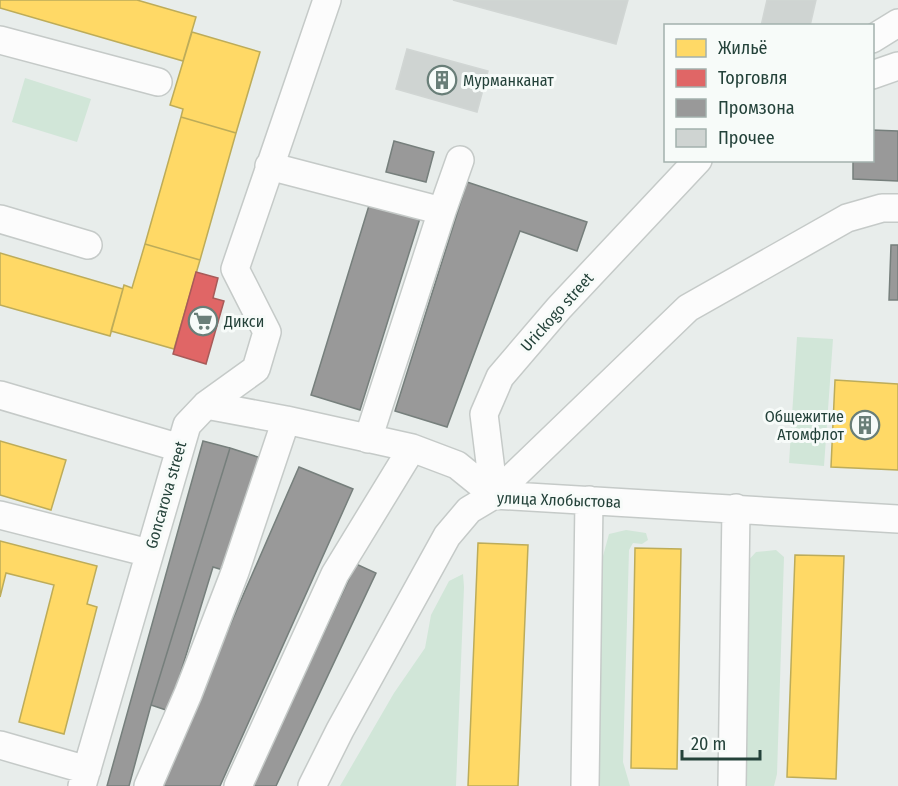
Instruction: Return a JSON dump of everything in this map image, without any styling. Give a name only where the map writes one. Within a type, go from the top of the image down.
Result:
[{"type":"street","name":"Goncarova street","points":[[84,778],[187,425],[206,405],[256,369],[267,332],[235,269],[327,0]]},
{"type":"street","points":[[874,38],[898,23]]},
{"type":"street","points":[[0,40],[158,82]]},
{"type":"street","points":[[874,75],[898,66]]},
{"type":"street","points":[[368,439],[460,160]]},
{"type":"street","name":"Urickogo street","points":[[494,495],[484,414],[500,377],[559,308],[696,162]]},
{"type":"street","points":[[269,166],[442,211]]},
{"type":"street","points":[[206,405],[412,448],[457,465],[494,495],[688,308],[847,218],[882,208],[898,208]]},
{"type":"street","points":[[0,219],[88,245]]},
{"type":"street","points":[[0,396],[180,448]]},
{"type":"street","points":[[148,786],[188,694],[230,584],[286,420]]},
{"type":"street","points":[[238,786],[335,574],[412,448]]},
{"type":"street","name":"улица Хлобыстова","points":[[312,786],[339,730],[447,536],[469,510],[494,495],[898,519]]},
{"type":"street","points":[[585,786],[589,500]]},
{"type":"street","points":[[732,786],[736,508]]},
{"type":"street","points":[[0,515],[149,553]]},
{"type":"street","points":[[0,745],[84,778]]},
{"type":"green space","points":[[25,78],[91,99],[77,142],[12,122]]},
{"type":"green space","points":[[797,337],[833,339],[824,466],[789,463]]},
{"type":"green space","points":[[626,530],[646,533],[648,540],[642,544],[633,543],[629,550],[623,762],[630,786],[592,786],[597,620],[603,556],[609,534]]},
{"type":"green space","points":[[776,550],[784,557],[777,774],[774,786],[744,786],[746,563],[756,552]]},
{"type":"green space","points":[[463,574],[456,786],[340,786],[394,693],[425,648],[431,615],[449,581]]},
{"type":"building: Жильё","points":[[0,0],[137,0],[196,17],[183,61],[0,8]]},
{"type":"building: Жильё","points":[[192,32],[260,52],[236,133],[181,117],[183,109],[170,105]]},
{"type":"building: Жильё","points":[[181,117],[236,133],[200,260],[145,244]]},
{"type":"building: Жильё","points":[[145,244],[200,260],[174,349],[111,331],[124,285],[132,288]]},
{"type":"building: Жильё","points":[[0,253],[123,289],[110,336],[0,305]]},
{"type":"building: Жильё","name":"Общежитие Атомфлот","points":[[835,380],[898,384],[898,470],[831,467]]},
{"type":"building: Жильё","points":[[0,441],[66,460],[51,510],[0,495]]},
{"type":"building: Жильё","points":[[0,541],[97,566],[87,604],[97,607],[64,734],[19,722],[54,585],[6,573],[0,597]]},
{"type":"building: Жильё","points":[[478,543],[528,545],[518,786],[468,786]]},
{"type":"building: Жильё","points":[[635,548],[681,549],[677,769],[631,768]]},
{"type":"building: Жильё","points":[[795,555],[844,556],[836,779],[787,777]]},
{"type":"building: Торговля","points":[[196,272],[218,278],[213,298],[224,301],[206,364],[173,354]]},
{"type":"building: Промзона","points":[[874,130],[898,131],[898,181],[853,179],[853,162],[874,162]]},
{"type":"building: Промзона","points":[[394,141],[434,152],[426,182],[386,172]]},
{"type":"building: Промзона","points":[[467,182],[587,222],[577,251],[520,231],[447,427],[395,411]]},
{"type":"building: Промзона","points":[[371,199],[421,215],[360,410],[311,395]]},
{"type":"building: Промзона","points":[[891,245],[898,245],[898,300],[889,300]]},
{"type":"building: Промзона","points":[[203,441],[230,448],[151,705],[129,786],[107,786]]},
{"type":"building: Промзона","points":[[230,448],[261,458],[223,570],[213,567],[169,711],[151,705]]},
{"type":"building: Промзона","points":[[299,467],[353,489],[220,786],[160,786]]},
{"type":"building: Промзона","points":[[356,564],[376,573],[276,786],[252,786]]},
{"type":"building: Прочее","points":[[453,0],[628,0],[616,44]]},
{"type":"building: Прочее","points":[[767,0],[816,0],[810,24],[761,24]]},
{"type":"building: Прочее","name":"Мурманканат","points":[[407,49],[488,71],[477,112],[396,89]]},
{"type":"place","name":"Мурманканат","points":[[442,80]]},
{"type":"place","name":"Дикси","points":[[203,321]]},
{"type":"place","name":"Общежитие Атомфлот","points":[[865,425]]}]
